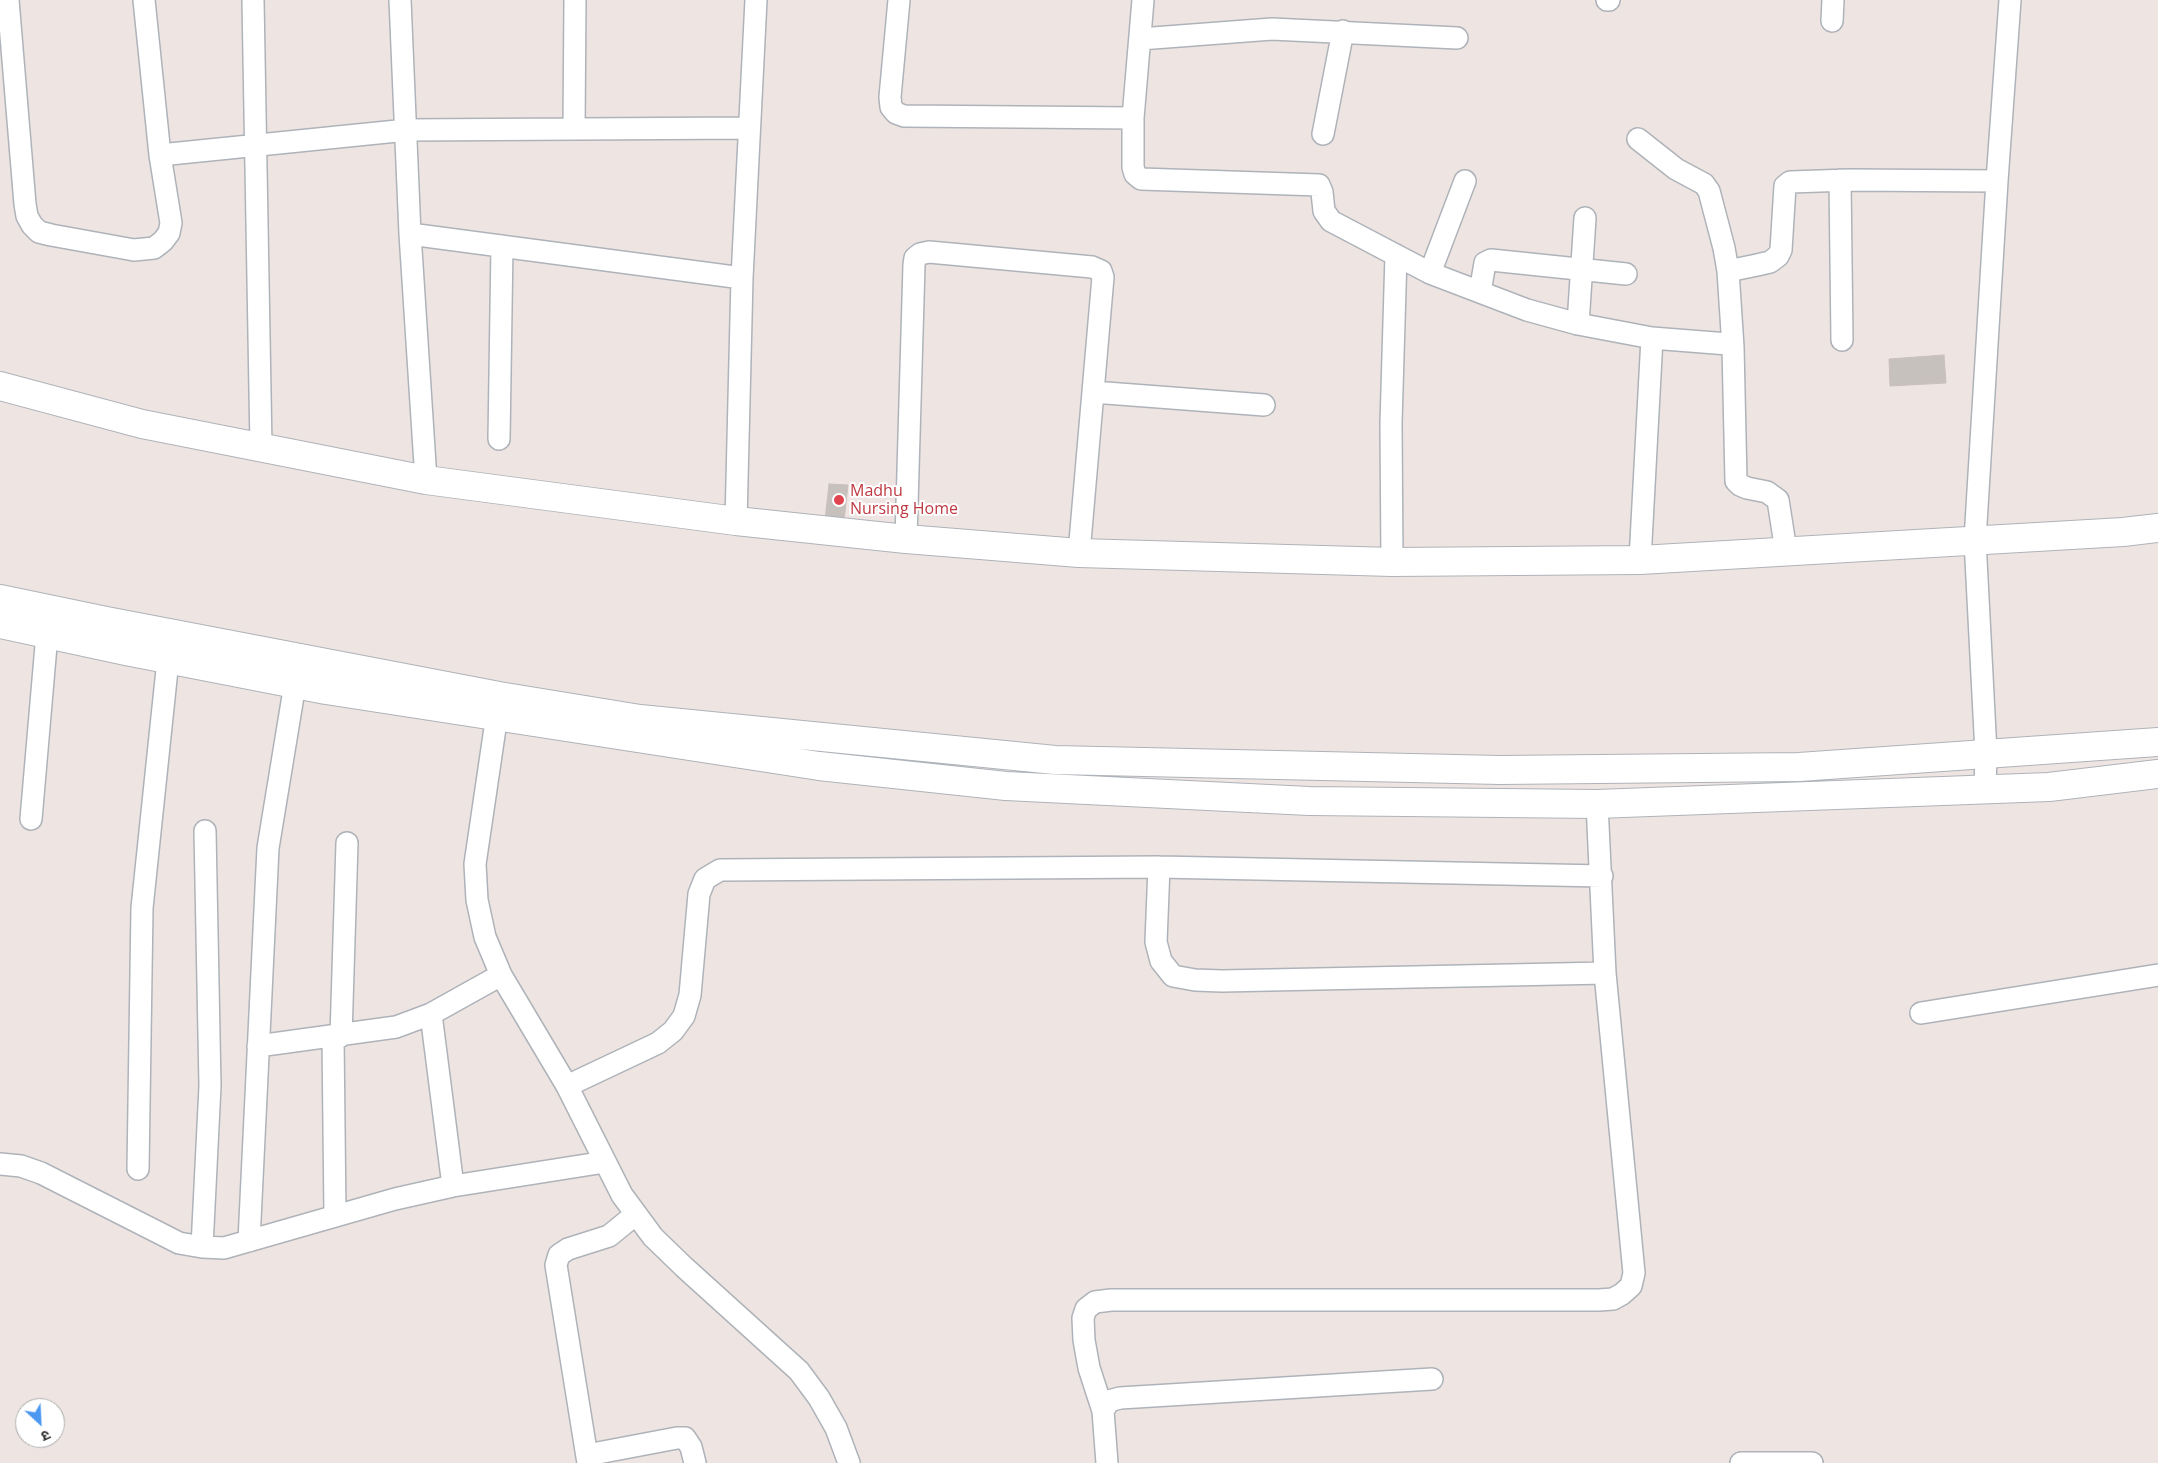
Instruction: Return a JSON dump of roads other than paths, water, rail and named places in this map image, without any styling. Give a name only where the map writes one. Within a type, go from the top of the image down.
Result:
[{"type":"main road","points":[[0,386],[142,424],[426,480],[736,521],[906,539],[1079,552],[1392,562],[1640,560],[2123,532],[2158,528]]},
{"type":"main road","points":[[0,599],[498,706],[819,766],[1006,786],[1310,801],[1598,804],[2050,787],[2158,774]]},
{"type":"main road","points":[[0,624],[168,660],[295,684],[498,706],[1055,760],[1500,770],[1799,767],[2158,742]]},
{"type":"street","points":[[8,0],[27,216],[39,232],[50,236],[134,250],[154,248],[169,233],[171,223],[160,155],[144,0]]},
{"type":"street","points":[[253,0],[261,447]]},
{"type":"street","points":[[400,0],[410,234],[426,480]]},
{"type":"street","points":[[574,128],[575,0]]},
{"type":"street","points":[[736,521],[742,278],[748,198],[749,128],[756,0]]},
{"type":"street","points":[[899,0],[890,98],[891,107],[896,113],[904,116],[1133,118]]},
{"type":"street","points":[[1143,0],[1133,118],[1133,167],[1134,174],[1141,179],[1319,185],[1322,192],[1324,211],[1331,221],[1430,273],[1527,310],[1578,324],[1652,338],[1728,344],[1733,347]]},
{"type":"street","points":[[1985,789],[1986,753],[1976,540],[1997,181],[2010,0]]},
{"type":"street","points":[[1140,39],[1256,29],[1344,31],[1457,38]]},
{"type":"street","points":[[1323,134],[1344,31]]},
{"type":"street","points":[[160,155],[407,130],[749,128]]},
{"type":"street","points":[[1638,139],[1676,169],[1704,184],[1709,191],[1728,271],[1733,347],[1736,481],[1740,486],[1767,492],[1778,500],[1786,551]]},
{"type":"street","points":[[1728,271],[1764,263],[1778,256],[1781,250],[1784,192],[1785,186],[1790,182],[1840,180],[1997,181]]},
{"type":"street","points":[[1840,180],[1842,340]]},
{"type":"street","points":[[1430,273],[1465,181]]},
{"type":"street","points":[[1578,324],[1585,218]]},
{"type":"street","points":[[410,234],[742,278]]},
{"type":"street","points":[[499,439],[502,246]]},
{"type":"street","points":[[906,539],[914,265],[916,258],[920,254],[929,252],[1092,267],[1101,271],[1104,278],[1079,552]]},
{"type":"street","points":[[1392,562],[1391,423],[1396,256]]},
{"type":"street","points":[[1480,292],[1485,263],[1491,260],[1626,274]]},
{"type":"street","points":[[1640,560],[1652,338]]},
{"type":"street","points":[[1093,392],[1264,404]]},
{"type":"street","points":[[31,819],[48,634]]},
{"type":"street","points":[[138,1169],[142,908],[168,660]]},
{"type":"street","points":[[249,1241],[268,848],[295,684]]},
{"type":"street","points":[[498,706],[475,864],[477,900],[485,938],[502,975],[567,1086],[622,1195],[653,1237],[684,1268],[798,1371],[819,1398],[836,1428],[849,1463]]},
{"type":"street","points":[[1107,1463],[1104,1411],[1088,1368],[1084,1340],[1083,1318],[1086,1309],[1095,1302],[1111,1300],[1599,1300],[1613,1298],[1622,1294],[1631,1286],[1634,1273],[1605,973],[1598,804]]},
{"type":"street","points":[[202,1247],[210,1086],[205,831]]},
{"type":"street","points":[[335,1216],[337,1036],[348,843]]},
{"type":"street","points":[[567,1086],[658,1043],[673,1031],[684,1016],[690,995],[699,894],[705,879],[720,870],[1159,867],[1602,876]]},
{"type":"street","points":[[1159,867],[1156,942],[1160,961],[1173,976],[1195,980],[1222,981],[1605,973]]},
{"type":"street","points":[[258,1046],[396,1027],[431,1014],[502,975]]},
{"type":"street","points":[[1921,1013],[2158,975]]},
{"type":"street","points":[[431,1014],[453,1186]]},
{"type":"street","points":[[0,1164],[21,1166],[41,1174],[179,1243],[224,1248],[335,1216],[453,1186],[605,1162]]},
{"type":"street","points":[[636,1214],[610,1236],[568,1249],[559,1256],[556,1265],[588,1459],[676,1438],[685,1438],[691,1447],[695,1463]]},
{"type":"street","points":[[1104,1411],[1109,1401],[1120,1398],[1432,1380]]},
{"type":"street","points":[[1741,1463],[1812,1463]]},
{"type":"place","name":"Madhu Nursing Home","points":[[839,500]]}]
